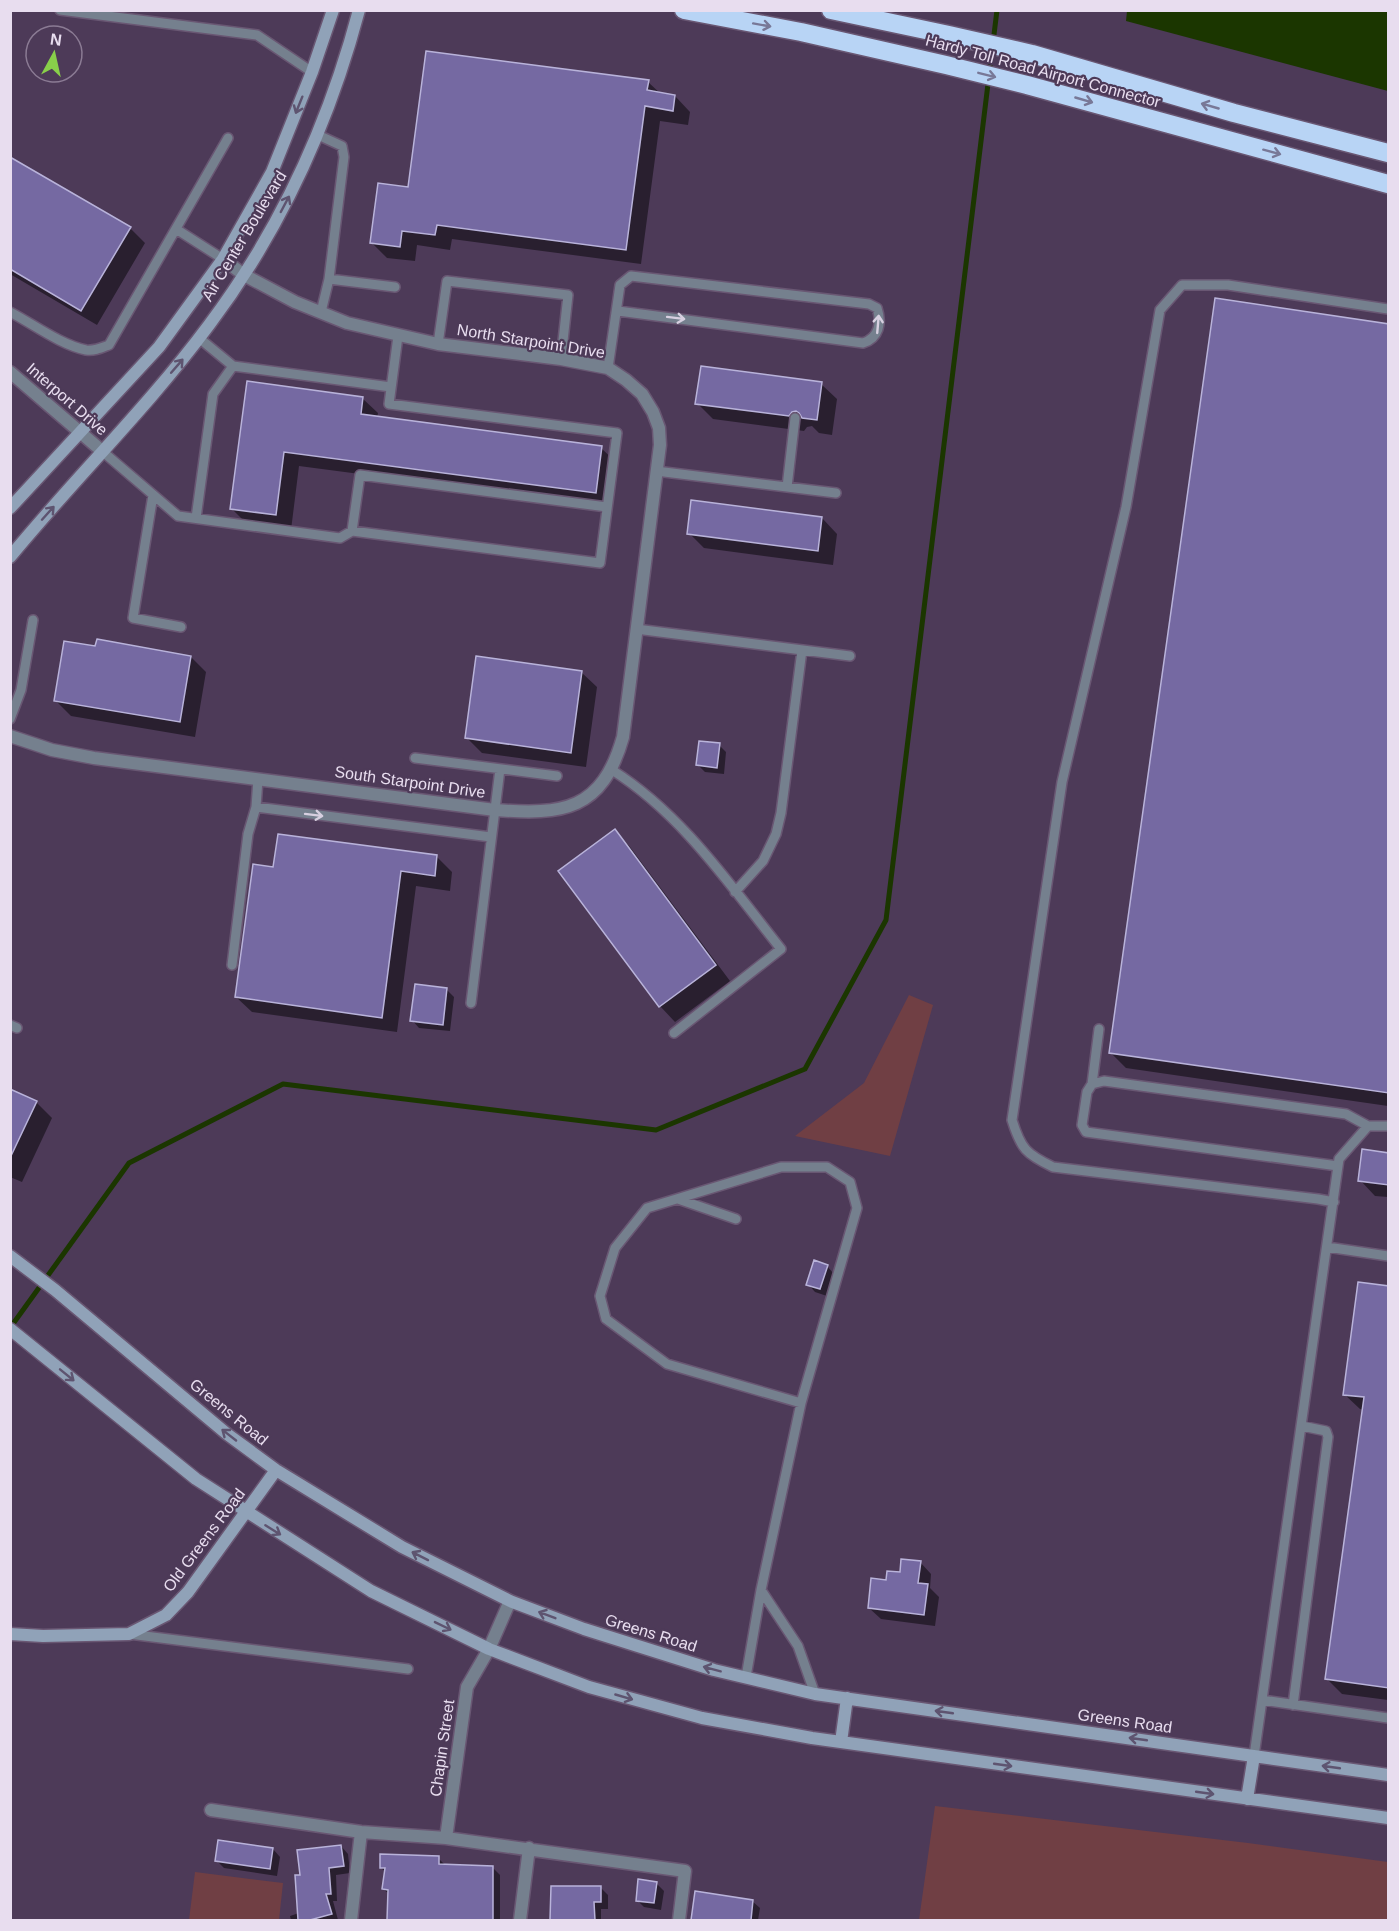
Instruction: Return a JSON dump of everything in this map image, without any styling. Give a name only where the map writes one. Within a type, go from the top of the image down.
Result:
[{"type":"highway","name":"Hardy Toll Road Airport Connector","points":[[684,10],[801,32],[946,65],[1389,184]]},
{"type":"highway","name":"Hardy Toll Road Airport Connector","points":[[831,10],[1032,54],[1234,113],[1389,153]]},
{"type":"main road","name":"Air Center Boulevard","points":[[10,508],[159,347],[223,259],[272,172],[312,72],[333,10]]},
{"type":"main road","name":"Air Center Boulevard","points":[[10,557],[199,338],[244,274],[278,217],[318,135],[350,44],[359,10]]},
{"type":"main road","name":"Greens Road","points":[[10,1256],[55,1290],[227,1434],[276,1470],[402,1547],[510,1601],[608,1638],[714,1670],[815,1694],[1389,1775]]},
{"type":"main road","points":[[10,1329],[196,1479],[371,1591],[489,1649],[589,1687],[702,1718],[841,1742],[1389,1818]]},
{"type":"main road","name":"Old Greens Road","points":[[10,1634],[43,1636],[129,1634],[166,1615],[188,1592],[276,1470]]},
{"type":"main road","points":[[841,1742],[847,1698]]},
{"type":"main road","points":[[1247,1799],[1254,1756]]},
{"type":"street","name":"North Starpoint Drive","points":[[223,259],[244,274],[295,302],[347,323],[438,344],[561,359],[608,368],[626,380],[642,394],[653,412],[660,445],[640,591]]},
{"type":"street","name":"Interport Drive","points":[[10,372],[102,451]]},
{"type":"street","name":"South Starpoint Drive","points":[[10,736],[63,752],[495,810],[546,812],[581,801],[599,787],[612,770],[623,737],[640,591]]},
{"type":"street","name":"Chapin Street","points":[[446,1838],[467,1687],[489,1649],[510,1601]]},
{"type":"street","points":[[212,1810],[361,1832],[446,1838],[686,1871],[679,1920]]},
{"type":"street","points":[[351,1920],[361,1832]]},
{"type":"street","points":[[520,1920],[528,1848]]},
{"type":"lane","points":[[60,10],[257,35],[312,72]]},
{"type":"lane","points":[[318,135],[342,146],[344,157],[329,279],[321,312]]},
{"type":"lane","points":[[10,312],[68,344],[87,350],[100,349],[109,345],[228,138]]},
{"type":"lane","points":[[176,229],[223,259]]},
{"type":"lane","points":[[608,368],[620,285],[632,276],[869,304],[877,308],[879,314],[876,335],[872,340],[863,342],[618,311]]},
{"type":"lane","points":[[329,279],[395,287]]},
{"type":"lane","points":[[438,344],[447,281],[568,296],[561,359]]},
{"type":"lane","points":[[1334,1202],[1318,1198],[1053,1167],[1032,1157],[1019,1141],[1012,1120],[1062,782],[1126,507],[1160,310],[1182,285],[1228,285],[1389,309]]},
{"type":"lane","points":[[102,451],[178,516],[340,538],[352,531],[600,563],[617,433],[389,404],[398,336]]},
{"type":"lane","points":[[199,338],[232,366],[391,387]]},
{"type":"lane","points":[[196,518],[213,394],[232,366]]},
{"type":"lane","points":[[788,487],[795,418]]},
{"type":"lane","points":[[656,471],[836,493]]},
{"type":"lane","points":[[352,531],[360,474],[607,507]]},
{"type":"lane","points":[[153,495],[133,618],[181,627]]},
{"type":"lane","points":[[10,719],[21,690],[33,620]]},
{"type":"lane","points":[[636,629],[850,656]]},
{"type":"lane","points":[[735,892],[763,861],[776,834],[781,813],[802,650]]},
{"type":"lane","points":[[415,758],[557,776]]},
{"type":"lane","points":[[471,1003],[500,769]]},
{"type":"lane","points":[[612,770],[631,781],[669,814],[698,845],[781,949],[674,1033]]},
{"type":"lane","points":[[232,965],[248,834],[256,807],[258,779]]},
{"type":"lane","points":[[256,807],[491,837]]},
{"type":"lane","points":[[1099,1029],[1092,1084],[1087,1092],[1082,1125],[1086,1132],[1338,1166]]},
{"type":"lane","points":[[1092,1084],[1104,1081],[1346,1114],[1368,1126],[1389,1126]]},
{"type":"lane","points":[[1254,1756],[1339,1159],[1368,1126]]},
{"type":"lane","points":[[746,1677],[761,1590],[801,1403],[856,1208],[850,1182],[828,1167],[780,1167],[647,1208],[615,1248],[600,1296],[606,1319],[667,1364],[801,1403]]},
{"type":"lane","points":[[678,1199],[736,1219]]},
{"type":"lane","points":[[1327,1247],[1389,1256]]},
{"type":"lane","points":[[1293,1704],[1328,1437],[1326,1431],[1302,1426]]},
{"type":"lane","points":[[761,1590],[798,1646],[815,1694]]},
{"type":"lane","points":[[129,1634],[408,1669]]},
{"type":"lane","points":[[1262,1700],[1389,1718]]},
{"type":"shaded area","points":[[1127,11],[1388,11],[1388,91],[1126,21]]},
{"type":"shaded area","points":[[909,995],[933,1005],[890,1156],[795,1136],[864,1083]]},
{"type":"shaded area","points":[[935,1806],[1388,1862],[1388,1920],[919,1920]]},
{"type":"shaded area","points":[[195,1872],[283,1883],[279,1920],[189,1920]]},
{"type":"building","points":[[426,51],[649,80],[647,90],[675,95],[673,111],[645,106],[626,250],[437,225],[435,235],[402,231],[400,247],[370,243],[378,183],[408,187]]},
{"type":"building","points":[[10,157],[131,227],[81,311],[10,269]]},
{"type":"building","points":[[1215,298],[1389,324],[1389,1093],[1109,1053]]},
{"type":"building","points":[[701,366],[822,382],[817,420],[802,418],[796,411],[789,416],[695,404]]},
{"type":"building","points":[[247,381],[363,397],[361,414],[602,446],[596,493],[284,452],[276,515],[230,509]]},
{"type":"building","points":[[691,500],[822,517],[818,551],[687,534]]},
{"type":"building","points":[[97,639],[191,656],[180,722],[54,701],[64,641],[95,646]]},
{"type":"building","points":[[476,656],[582,671],[571,753],[465,738]]},
{"type":"building","points":[[699,741],[720,743],[717,768],[696,765]]},
{"type":"building","points":[[615,829],[716,965],[659,1007],[558,871]]},
{"type":"building","points":[[278,834],[437,855],[435,876],[401,871],[382,1018],[235,997],[253,864],[273,867]]},
{"type":"building","points":[[415,984],[447,988],[443,1025],[410,1021]]},
{"type":"building","points":[[10,1089],[37,1101],[10,1158]]},
{"type":"building","points":[[1362,1149],[1389,1153],[1389,1185],[1358,1181]]},
{"type":"building","points":[[814,1260],[828,1265],[820,1289],[806,1285]]},
{"type":"building","points":[[1358,1282],[1389,1286],[1389,1688],[1325,1679],[1364,1397],[1343,1395]]},
{"type":"building","points":[[901,1559],[921,1561],[918,1583],[928,1584],[924,1615],[868,1608],[871,1578],[886,1580],[887,1571],[900,1572]]},
{"type":"building","points":[[218,1840],[273,1848],[270,1869],[215,1861]]},
{"type":"building","points":[[341,1845],[344,1866],[329,1868],[331,1894],[326,1894],[332,1914],[310,1920],[298,1920],[295,1875],[300,1875],[297,1850]]},
{"type":"building","points":[[380,1854],[439,1856],[439,1864],[493,1866],[493,1920],[387,1920],[388,1890],[382,1889],[385,1868],[380,1868]]},
{"type":"building","points":[[638,1879],[657,1882],[654,1903],[636,1901]]},
{"type":"building","points":[[551,1886],[601,1886],[601,1902],[594,1902],[595,1920],[550,1920]]},
{"type":"building","points":[[695,1891],[753,1900],[751,1920],[691,1920]]},
{"type":"waterway","points":[[10,1328],[129,1163],[283,1084],[656,1130],[805,1069],[886,920],[997,10]]}]
